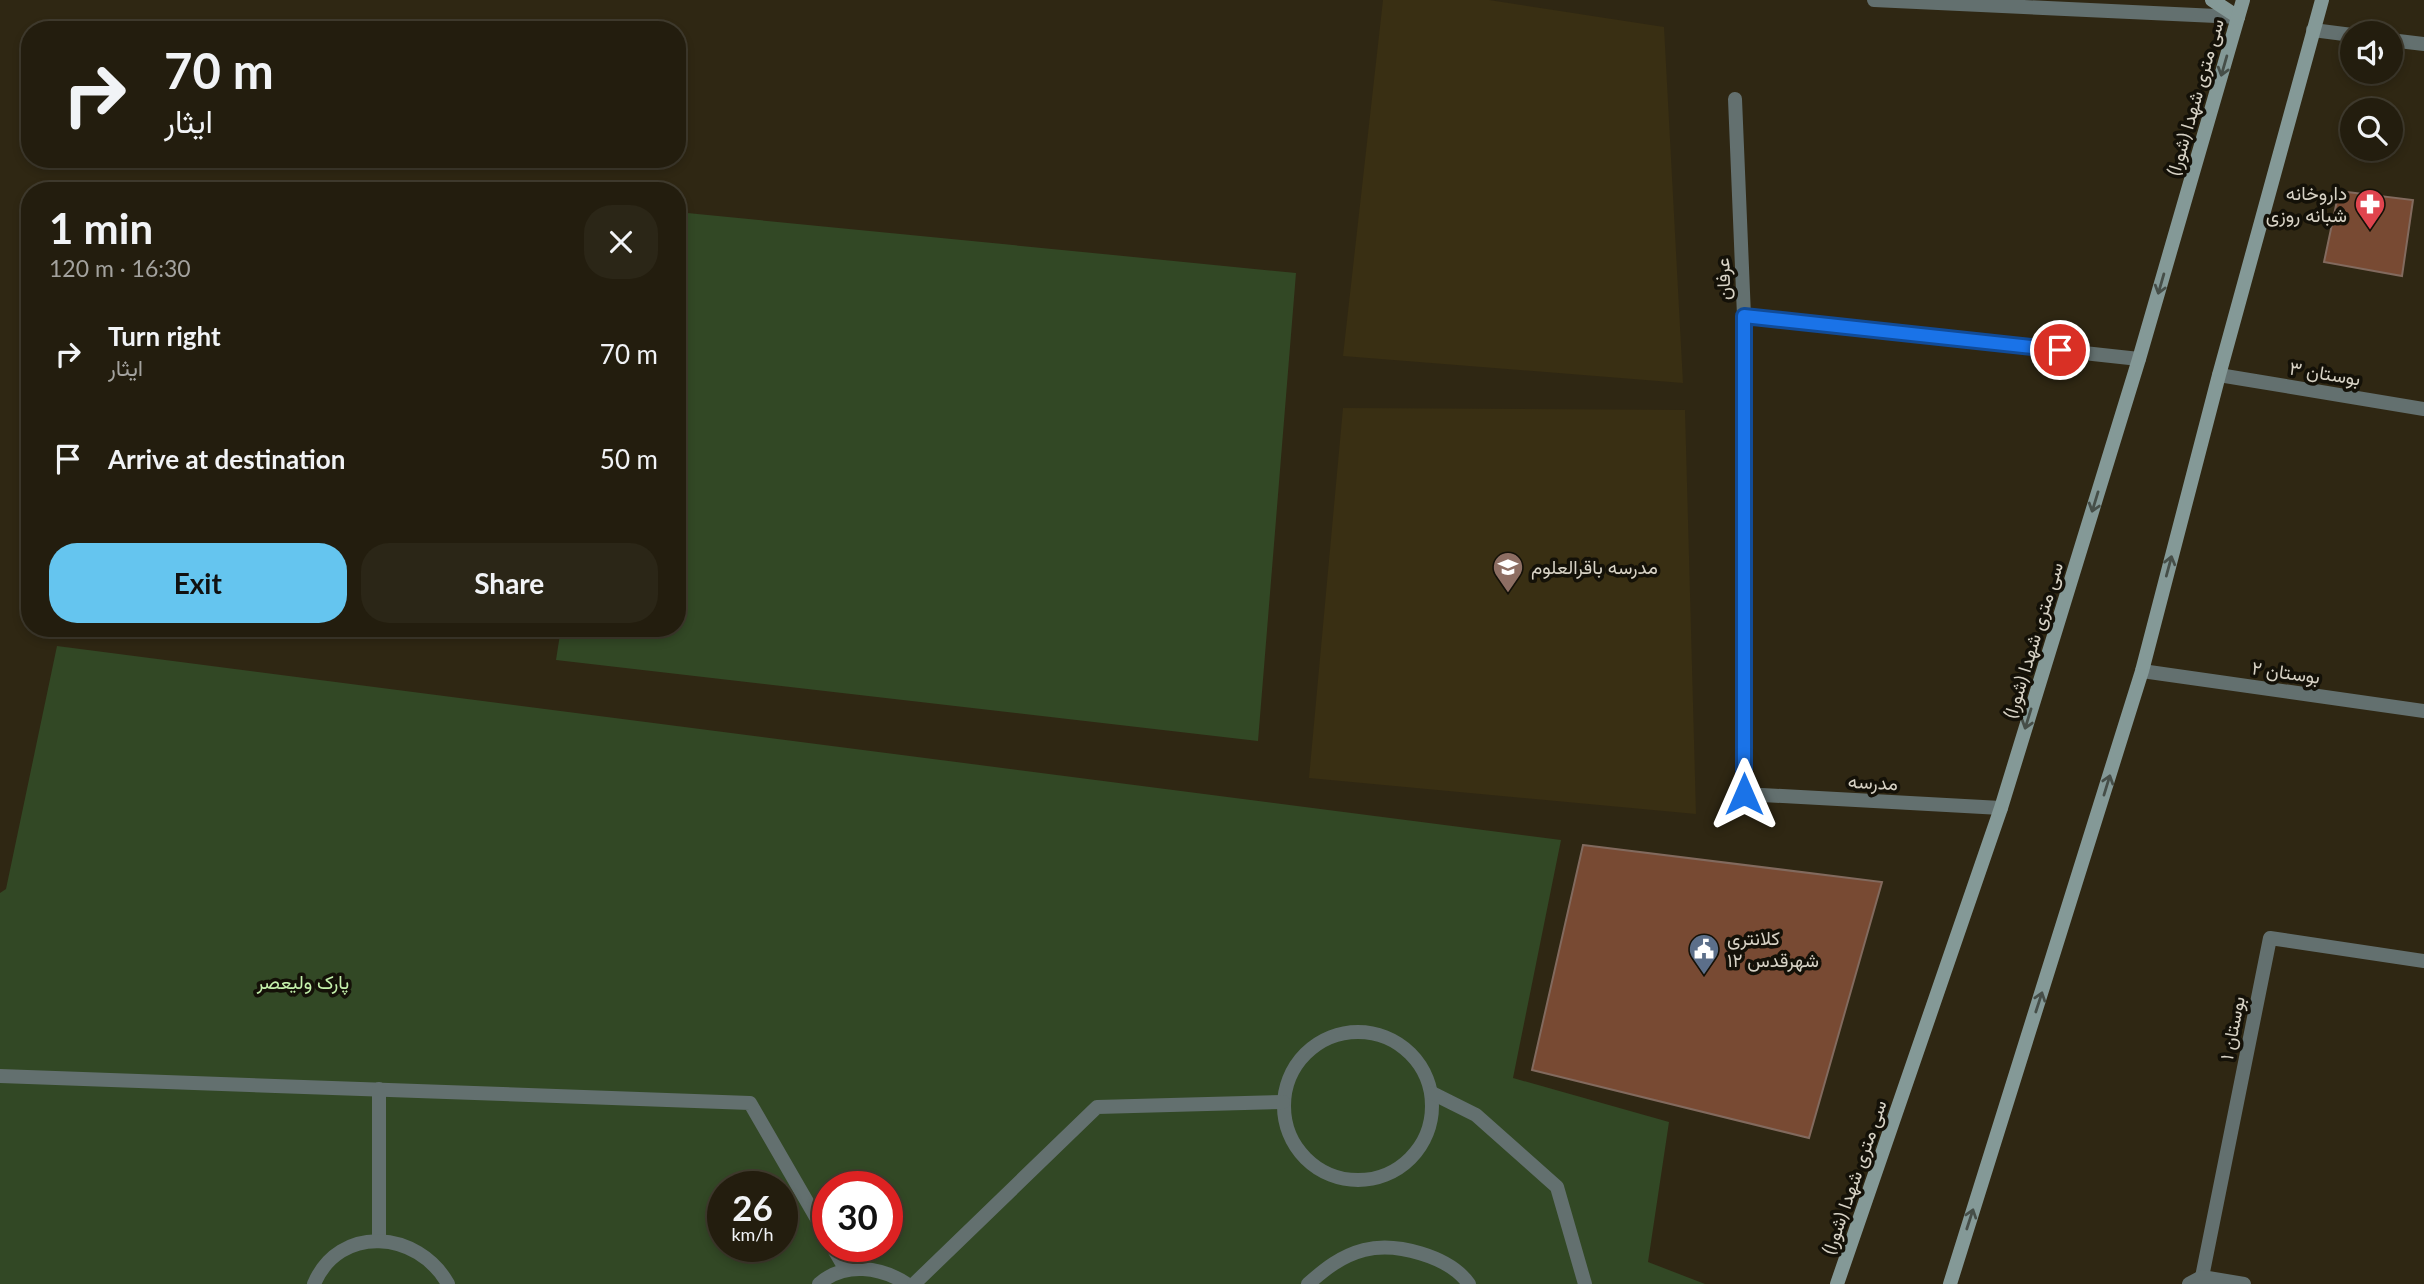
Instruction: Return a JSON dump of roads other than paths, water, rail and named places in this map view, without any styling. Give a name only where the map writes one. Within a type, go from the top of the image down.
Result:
[{"type":"main road","points":[[2212,0],[2238,17]]},
{"type":"main road","name":"سی متری شهدا (شورا)","points":[[1837,1284],[2001,808],[2139,359],[2243,0]]},
{"type":"main road","points":[[1950,1284],[2142,671],[2219,375],[2322,0]]},
{"type":"street","points":[[1874,0],[2238,17]]},
{"type":"street","points":[[2313,30],[2340,33]]},
{"type":"street","points":[[2403,42],[2424,44]]},
{"type":"street","name":"عرفان","points":[[1735,99],[1744,316],[1744,794]]},
{"type":"street","points":[[1744,316],[2139,359]]},
{"type":"street","name":"بوستان ۳","points":[[2219,375],[2424,409]]},
{"type":"street","name":"بوستان ۲","points":[[2142,671],[2424,711]]},
{"type":"street","name":"مدرسه","points":[[1744,794],[2001,808]]},
{"type":"street","name":"بوستان ۱","points":[[2196,1281],[2270,939],[2424,961]]},
{"type":"street","points":[[1366,1032],[1389,1038],[1409,1051],[1424,1069],[1432,1093],[1433,1118],[1425,1142],[1409,1161],[1388,1175],[1363,1181],[1338,1178],[1315,1168],[1297,1150],[1286,1127],[1283,1102],[1288,1078],[1301,1058],[1319,1042],[1341,1033],[1366,1032]]},
{"type":"street","points":[[0,1076],[750,1103],[812,1210]]},
{"type":"street","points":[[379,1089],[379,1241]]},
{"type":"street","points":[[1432,1093],[1476,1115],[1557,1187],[1585,1284]]},
{"type":"street","points":[[914,1284],[1097,1107],[1283,1102]]},
{"type":"street","points":[[314,1284],[318,1275],[334,1257],[355,1245],[379,1241],[402,1244],[422,1253],[439,1268],[448,1284]]},
{"type":"street","points":[[1308,1284],[1331,1263],[1365,1250],[1401,1248],[1436,1258],[1469,1284]]},
{"type":"street","points":[[841,1262],[846,1270]]},
{"type":"street","points":[[819,1284],[846,1270],[869,1268],[892,1274],[907,1284]]},
{"type":"street","points":[[2196,1281],[2244,1284]]},
{"type":"place","name":"داروخانه شبانه روزی","points":[[2370,231]]},
{"type":"place","name":"مدرسه باقرالعلوم","points":[[1508,594]]},
{"type":"place","name":"کلانتری ۱۲ شهرقدس","points":[[1704,976]]},
{"type":"park label","name":"پارک ولیعصر","points":[[303,982]]}]
